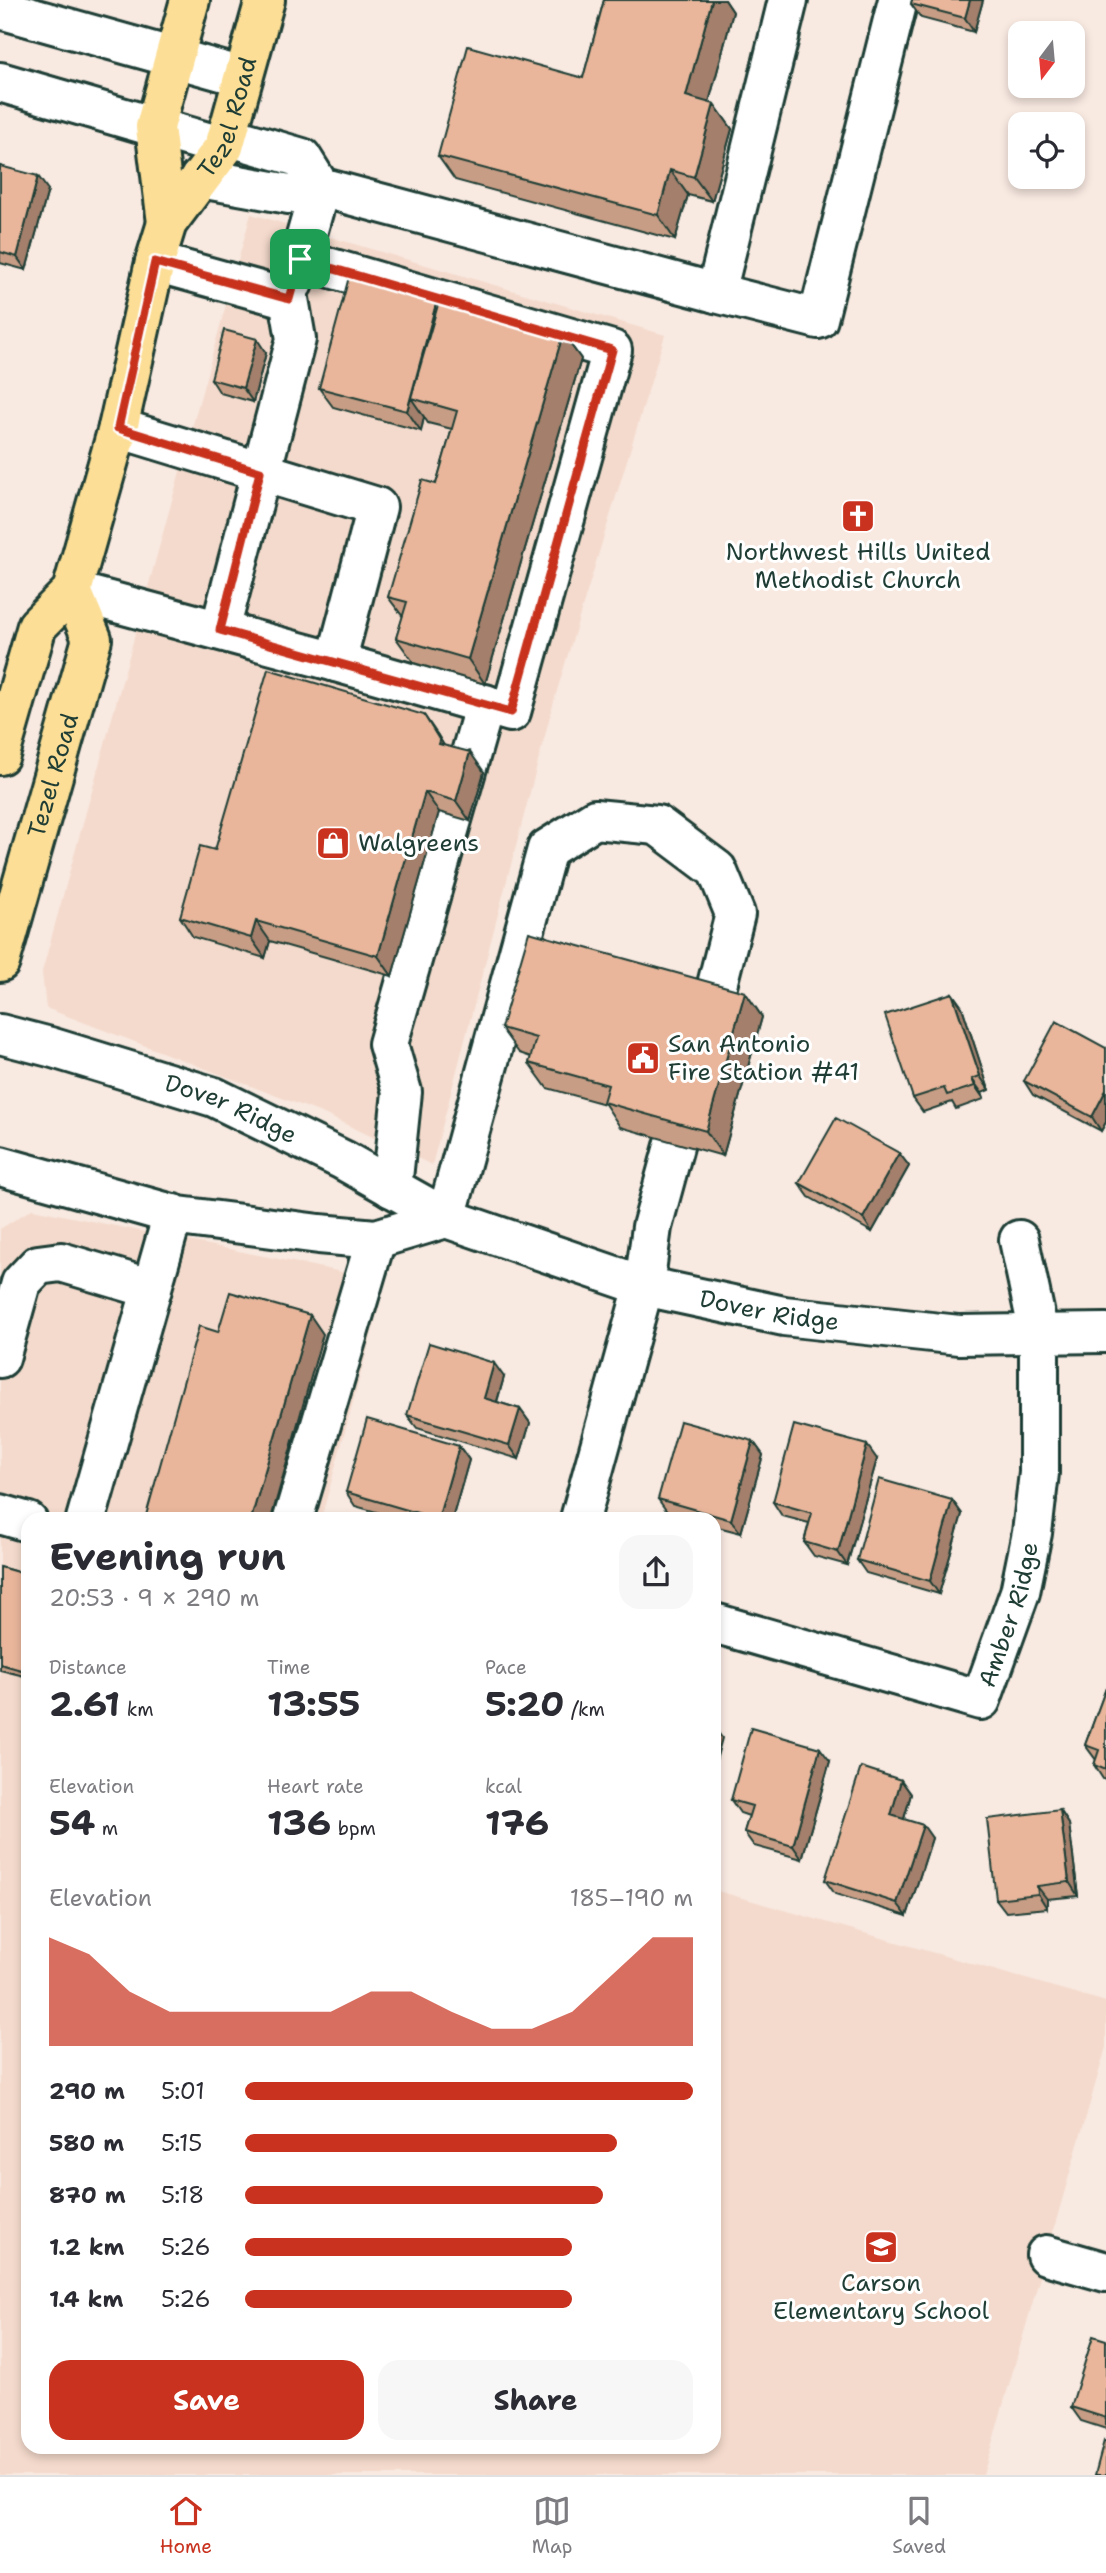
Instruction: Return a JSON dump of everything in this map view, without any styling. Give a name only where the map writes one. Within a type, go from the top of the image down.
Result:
[{"type":"main road","name":"Tezel Road","points":[[167,223],[155,127],[190,0]]},
{"type":"main road","name":"Tezel Road","points":[[0,962],[92,639],[72,591],[118,428],[155,262],[167,223],[225,142],[265,0]]},
{"type":"main road","points":[[0,755],[7,706],[37,625],[72,591]]},
{"type":"street","points":[[716,293],[788,0]]},
{"type":"street","points":[[200,178],[289,194],[320,187],[818,319],[898,0]]},
{"type":"street","points":[[0,9],[243,77]]},
{"type":"street","points":[[0,82],[155,127],[302,158],[320,187],[289,299],[296,339],[220,630]]},
{"type":"street","points":[[72,591],[511,712],[612,350],[300,259]]},
{"type":"street","points":[[155,262],[289,299]]},
{"type":"street","points":[[118,428],[377,507],[336,662]]},
{"type":"street","points":[[392,1188],[402,1092],[388,1044],[485,704]]},
{"type":"street","points":[[0,1166],[173,1214],[319,1234],[376,1239],[446,1219],[547,849],[595,819],[657,825],[717,870],[735,914],[652,1227],[644,1286],[582,1512]]},
{"type":"street","name":"Dover Ridge","points":[[0,1034],[50,1046],[214,1097],[343,1160],[446,1219],[644,1286],[784,1316],[958,1335],[1106,1333]]},
{"type":"street","points":[[88,1512],[173,1214]]},
{"type":"street","points":[[295,1512],[376,1239]]},
{"type":"street","points":[[1019,1240],[1039,1334]]},
{"type":"street","points":[[0,1358],[21,1283],[38,1265],[61,1262],[152,1289]]},
{"type":"street","name":"Amber Ridge","points":[[721,1625],[981,1700],[1020,1592],[1032,1533],[1039,1473],[1039,1334]]},
{"type":"street","points":[[0,1514],[21,1520]]},
{"type":"street","points":[[1046,2255],[1106,2272]]},
{"type":"shaded area","points":[[251,214],[665,335],[555,697],[432,1165],[324,1114],[46,1008],[42,972]]},
{"type":"shaded area","name":"Carson Elementary School","points":[[32,1209],[386,1281],[323,1512],[21,1512],[21,2454],[721,2454],[721,1892],[1106,2002],[1106,2047],[983,2475],[0,2475],[0,1229]]},
{"type":"building","points":[[604,0],[712,0],[686,96],[714,104],[694,177],[670,170],[658,215],[438,156],[468,46],[583,78]]},
{"type":"building","points":[[912,0],[970,0],[965,18],[911,4]]},
{"type":"building","points":[[0,166],[38,176],[17,257],[0,252]]},
{"type":"building","points":[[349,277],[437,300],[407,411],[319,388]]},
{"type":"building","points":[[440,298],[563,334],[468,659],[396,638],[407,602],[388,597],[422,480],[436,484],[457,411],[411,398]]},
{"type":"building","points":[[224,330],[257,339],[243,388],[211,379]]},
{"type":"building","name":"Walgreens","points":[[268,669],[424,715],[440,741],[439,744],[470,752],[456,801],[425,792],[378,956],[256,921],[251,938],[180,917],[200,846],[215,850]]},
{"type":"building","name":"San Antonio Fire Station #41","points":[[529,932],[745,992],[706,1131],[603,1102],[608,1085],[529,1063],[536,1038],[501,1028]]},
{"type":"building","points":[[952,993],[980,1076],[972,1079],[975,1086],[947,1095],[944,1088],[913,1098],[885,1015]]},
{"type":"building","points":[[1056,1021],[1106,1048],[1106,1090],[1092,1117],[1024,1081]]},
{"type":"building","points":[[836,1118],[899,1153],[863,1218],[799,1183]]},
{"type":"building","points":[[230,1292],[310,1315],[253,1512],[147,1512],[199,1326],[218,1332]]},
{"type":"building","points":[[429,1343],[494,1363],[484,1398],[520,1409],[509,1445],[407,1415]]},
{"type":"building","points":[[367,1419],[459,1446],[440,1512],[414,1512],[346,1492]]},
{"type":"building","points":[[680,1421],[753,1441],[731,1520],[721,1517],[721,1512],[703,1512],[658,1499]]},
{"type":"building","points":[[794,1425],[867,1445],[838,1552],[804,1542],[812,1513],[773,1502]]},
{"type":"building","points":[[879,1479],[952,1500],[930,1581],[857,1560]]},
{"type":"building","points":[[0,1567],[21,1573],[21,1670],[0,1664]]},
{"type":"building","points":[[1106,1688],[1106,1770],[1094,1765],[1099,1750],[1085,1745]]},
{"type":"building","points":[[751,1728],[820,1748],[793,1846],[744,1832],[752,1806],[731,1800]]},
{"type":"building","points":[[861,1767],[901,1780],[891,1815],[923,1825],[897,1903],[825,1880]]},
{"type":"building","points":[[1060,1810],[1069,1882],[1037,1886],[1038,1894],[996,1899],[987,1819]]},
{"type":"building","points":[[1093,2336],[1106,2340],[1106,2418],[1071,2407]]},
{"type":"building","points":[[1104,2441],[1106,2475],[1095,2475]]},
{"type":"place","name":"Northwest Hills United Methodist Church","points":[[858,516]]},
{"type":"place","name":"Walgreens","points":[[333,843]]},
{"type":"place","name":"San Antonio Fire Station #41","points":[[643,1058]]},
{"type":"place","name":"Carson Elementary School","points":[[881,2247]]},
{"type":"route","points":[[300,259],[612,350],[511,712],[220,630],[260,472],[118,428],[155,262],[289,299],[300,259]]}]
